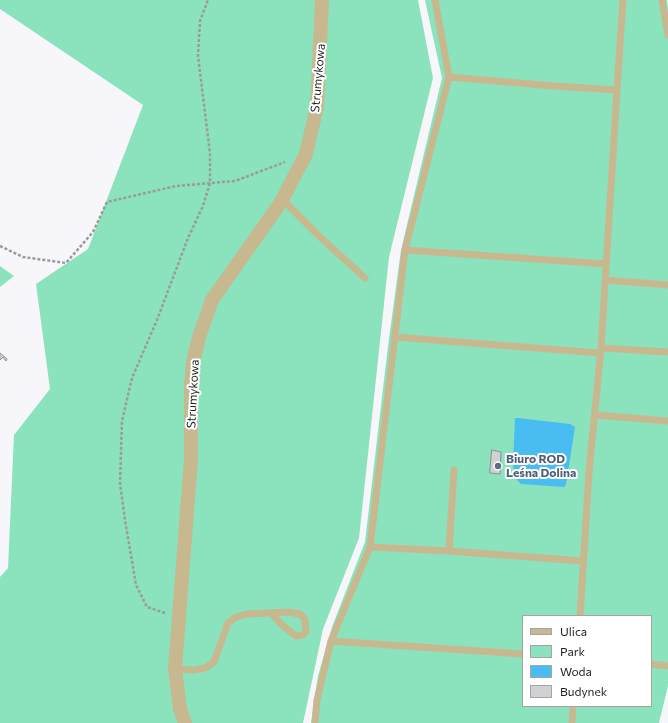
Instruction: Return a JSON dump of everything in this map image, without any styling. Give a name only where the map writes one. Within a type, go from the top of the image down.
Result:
[{"type":"street","name":"Strumykowa","points":[[185,723],[180,709],[175,669],[191,459],[191,384],[193,362],[199,337],[212,300],[282,199],[306,154],[317,107],[322,0]]},
{"type":"lane","points":[[315,723],[317,700],[331,641],[370,547],[406,250],[448,77],[435,0]]},
{"type":"lane","points":[[580,615],[589,472],[595,415],[605,280],[623,0]]},
{"type":"lane","points":[[662,0],[668,35]]},
{"type":"lane","points":[[448,77],[617,90]]},
{"type":"lane","points":[[282,199],[320,237],[365,278]]},
{"type":"lane","points":[[406,250],[606,264]]},
{"type":"lane","points":[[605,280],[668,285]]},
{"type":"lane","points":[[395,337],[600,350],[668,352]]},
{"type":"lane","points":[[595,415],[668,420]]},
{"type":"lane","points":[[448,551],[454,470]]},
{"type":"lane","points":[[370,547],[448,551],[583,562]]},
{"type":"lane","points":[[175,669],[194,670],[205,668],[214,662],[228,623],[236,617],[248,614],[289,612],[300,614],[305,619],[306,631],[303,635],[296,636],[282,625],[272,614]]},
{"type":"lane","points":[[331,641],[522,654]]},
{"type":"lane","points":[[652,664],[668,666]]},
{"type":"lane","points":[[572,723],[573,707]]},
{"type":"path","points":[[179,618],[147,607],[136,585],[120,483],[122,421],[132,378],[157,320],[188,238],[203,206],[210,183],[210,153],[198,56],[200,21],[208,0]]},
{"type":"path","points":[[0,246],[23,257],[66,263],[93,232],[107,202],[176,186],[235,181],[306,154]]},
{"type":"green space","points":[[0,0],[418,0],[433,78],[389,257],[359,538],[323,629],[303,723],[0,723],[0,577],[8,568],[14,435],[50,389],[36,284],[88,249],[143,105],[0,9]]},
{"type":"green space","points":[[425,0],[667,0],[668,686],[659,723],[311,723],[318,676],[332,627],[365,542],[401,250],[442,78]]},
{"type":"green space","points":[[0,266],[14,276],[0,287]]},
{"type":"water","points":[[515,418],[570,424],[575,427],[566,485],[564,487],[521,484],[515,478],[513,464]]},
{"type":"building","points":[[0,353],[7,359],[6,361],[3,357],[0,360]]},
{"type":"building","points":[[492,450],[501,452],[500,474],[490,473]]},
{"type":"place","name":"Biuro ROD Leśna Dolina","points":[[498,466]]}]
